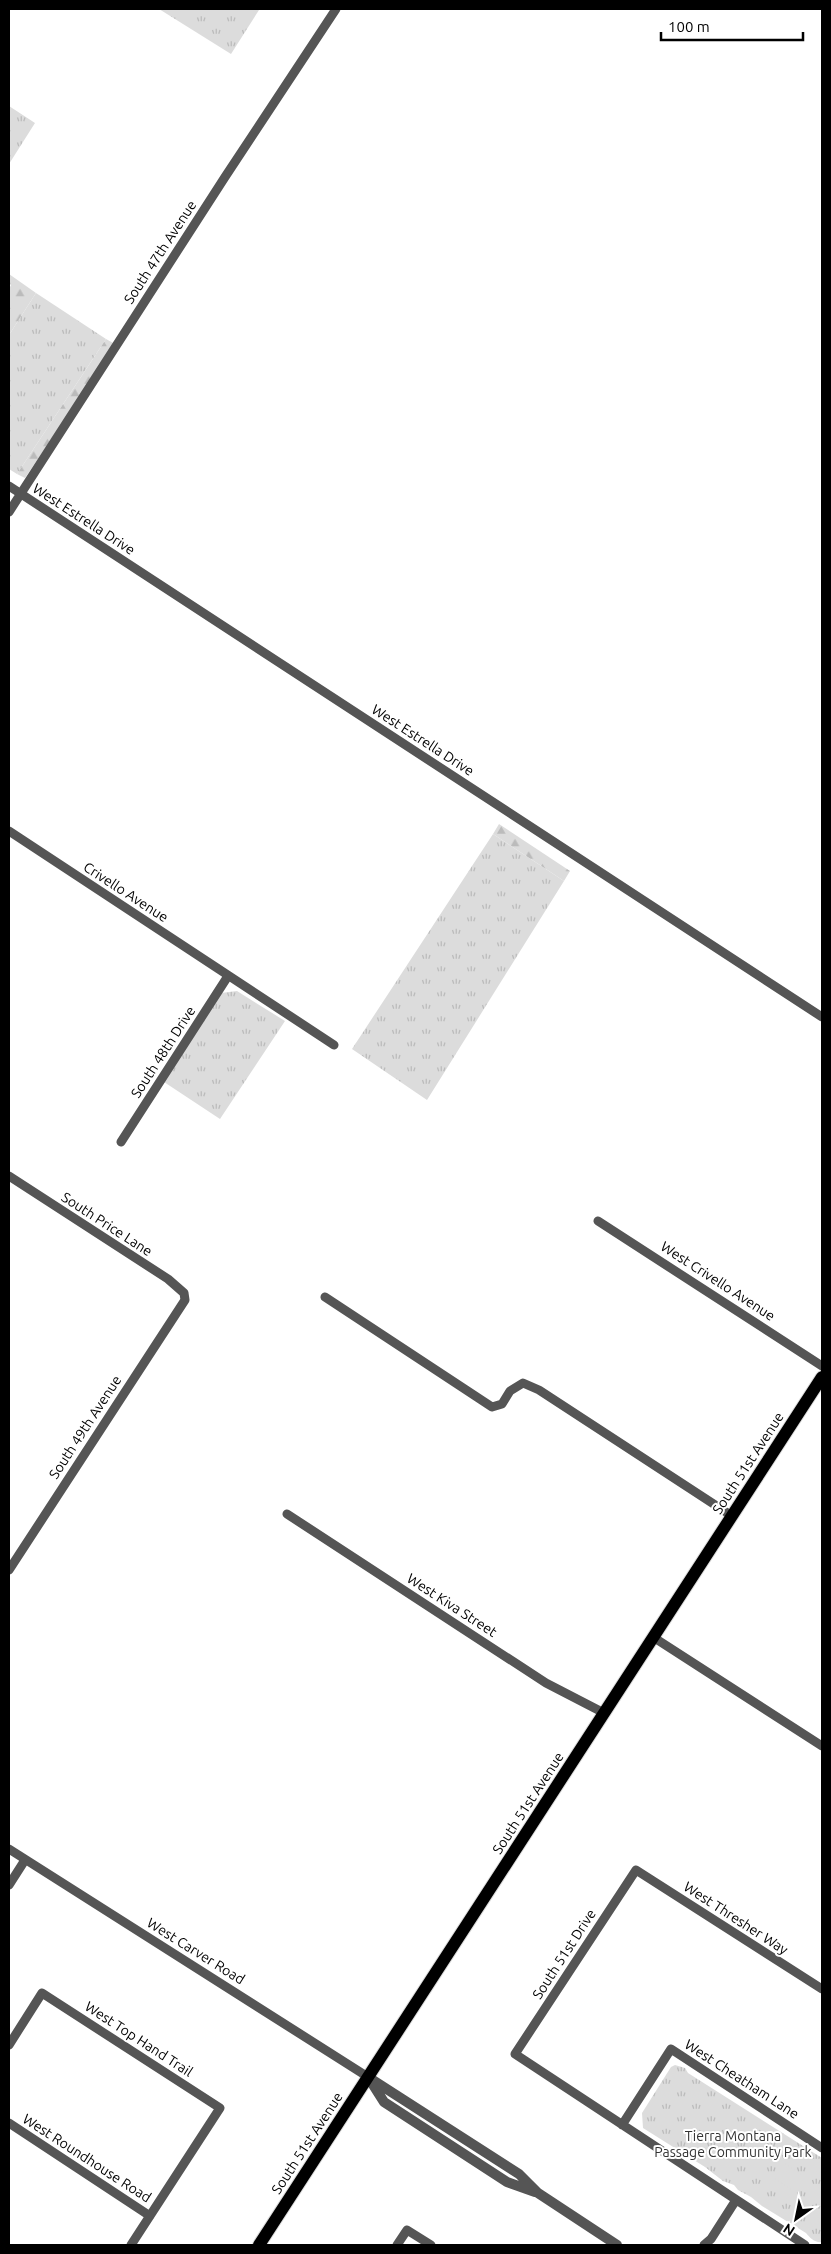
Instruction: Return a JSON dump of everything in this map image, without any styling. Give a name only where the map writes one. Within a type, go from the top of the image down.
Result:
[{"type":"main road","name":"South 51st Avenue","points":[[259,2245],[822,1377]]},
{"type":"street","name":"South 47th Avenue","points":[[9,512],[225,176],[336,9]]},
{"type":"street","name":"West Estrella Drive","points":[[9,486],[822,1017]]},
{"type":"street","name":"Crivello Avenue","points":[[9,831],[228,976]]},
{"type":"street","points":[[228,976],[334,1045]]},
{"type":"street","name":"South 48th Drive","points":[[121,1142],[228,976]]},
{"type":"street","name":"South Price Lane","points":[[9,1176],[178,1286],[184,1293],[185,1300]]},
{"type":"street","name":"West Crivello Avenue","points":[[598,1221],[822,1366]]},
{"type":"street","points":[[325,1297],[492,1407],[502,1404],[510,1391],[523,1382],[539,1390],[732,1516]]},
{"type":"street","name":"South 49th Avenue","points":[[9,1570],[185,1300]]},
{"type":"street","name":"West Kiva Street","points":[[287,1514],[546,1683],[604,1713]]},
{"type":"street","points":[[654,1637],[822,1746]]},
{"type":"street","name":"West Carver Road","points":[[9,1849],[519,2174],[538,2193],[617,2245]]},
{"type":"street","points":[[9,1886],[25,1860]]},
{"type":"street","name":"West Thresher Way","points":[[636,1870],[822,1989]]},
{"type":"street","name":"South 51st Drive","points":[[622,2125],[514,2054],[636,1870]]},
{"type":"street","name":"West Top Hand Trail","points":[[9,2046],[42,1993],[220,2108],[150,2216]]},
{"type":"street","name":"West Cheatham Lane","points":[[622,2125],[671,2048],[822,2148]]},
{"type":"street","name":"West Roundhouse Road","points":[[9,2123],[150,2216]]},
{"type":"street","points":[[622,2125],[805,2245]]},
{"type":"street","points":[[704,2245],[711,2242],[736,2200]]},
{"type":"street","points":[[131,2245],[150,2216]]},
{"type":"street","points":[[397,2245],[407,2230],[431,2245]]},
{"type":"green space","points":[[159,9],[257,9],[259,10],[231,54]]},
{"type":"green space","points":[[9,106],[35,123],[9,164]]},
{"type":"green space","points":[[9,274],[36,293],[9,335],[9,289],[11,285],[9,284]]},
{"type":"green space","points":[[36,293],[106,339],[17,474],[9,469],[9,335]]},
{"type":"green space","points":[[106,339],[115,344],[25,478],[17,474]]},
{"type":"green space","points":[[499,824],[570,871],[564,881],[493,834]]},
{"type":"green space","points":[[493,834],[564,881],[427,1100],[352,1049]]},
{"type":"green space","points":[[237,991],[285,1021],[220,1119],[164,1082],[221,993]]},
{"type":"green space","name":"Tierra Montana Passage Community Park","points":[[675,2065],[685,2068],[688,2073],[822,2158],[822,2242],[813,2240],[806,2233],[738,2190],[734,2185],[723,2181],[705,2167],[643,2128],[642,2113],[671,2067]]},
{"type":"green space","points":[[784,2163],[802,2175],[792,2190],[774,2178]]}]
